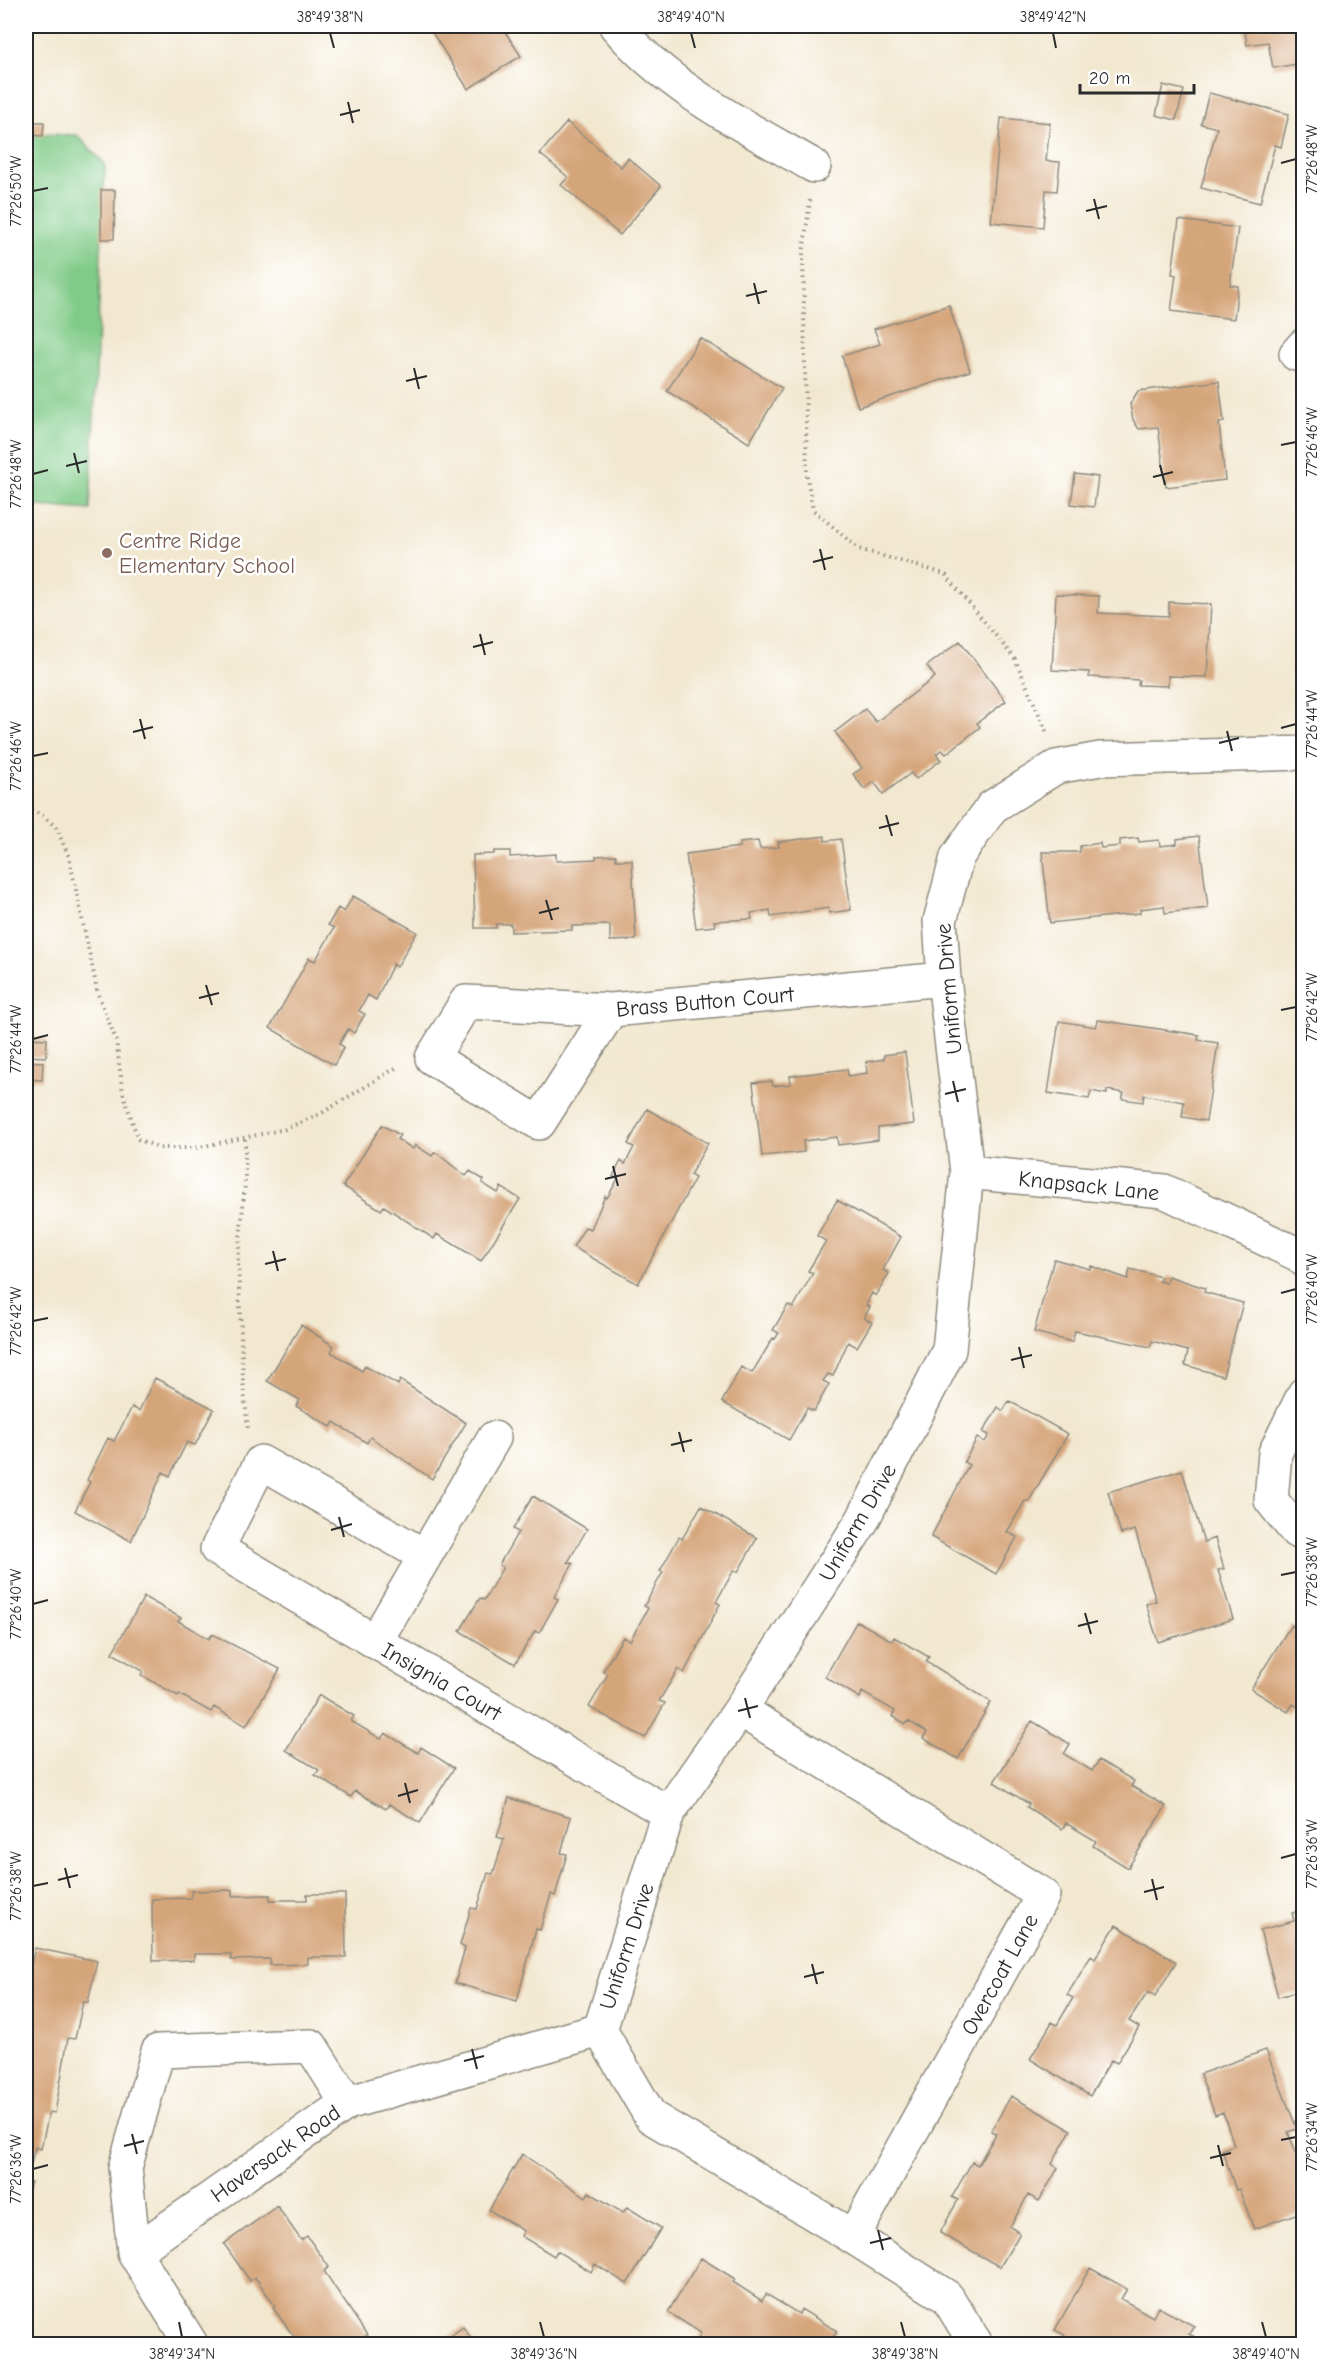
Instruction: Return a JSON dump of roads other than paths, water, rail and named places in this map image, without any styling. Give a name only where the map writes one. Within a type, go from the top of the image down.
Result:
[{"type":"street","points":[[616,26],[662,71],[706,104],[814,166]]},
{"type":"street","name":"Uniform Drive","points":[[976,2344],[947,2297],[853,2237],[651,2117],[600,2030],[668,1814],[740,1710],[862,1521],[949,1350],[967,1172],[944,980],[940,921],[957,857],[992,807],[1056,767],[1100,759],[1304,753]]},
{"type":"street","name":"Brass Button Court","points":[[611,1010],[539,1122],[432,1058],[466,1002],[611,1010],[944,980]]},
{"type":"street","name":"Knapsack Lane","points":[[967,1172],[1164,1191],[1304,1260]]},
{"type":"street","points":[[1304,1394],[1275,1453],[1271,1500],[1296,1531],[1304,1535]]},
{"type":"street","points":[[375,1642],[494,1438]]},
{"type":"street","name":"Insignia Court","points":[[425,1556],[261,1462],[217,1549],[668,1814]]},
{"type":"street","name":"Overcoat Lane","points":[[740,1710],[1043,1895],[853,2237]]},
{"type":"street","name":"Haversack Road","points":[[134,2252],[347,2103],[600,2030]]},
{"type":"street","points":[[191,2344],[134,2252],[125,2168],[158,2051],[310,2046],[347,2103]]},
{"type":"place","name":"Centre Ridge Elementary School","points":[[107,553]]}]
